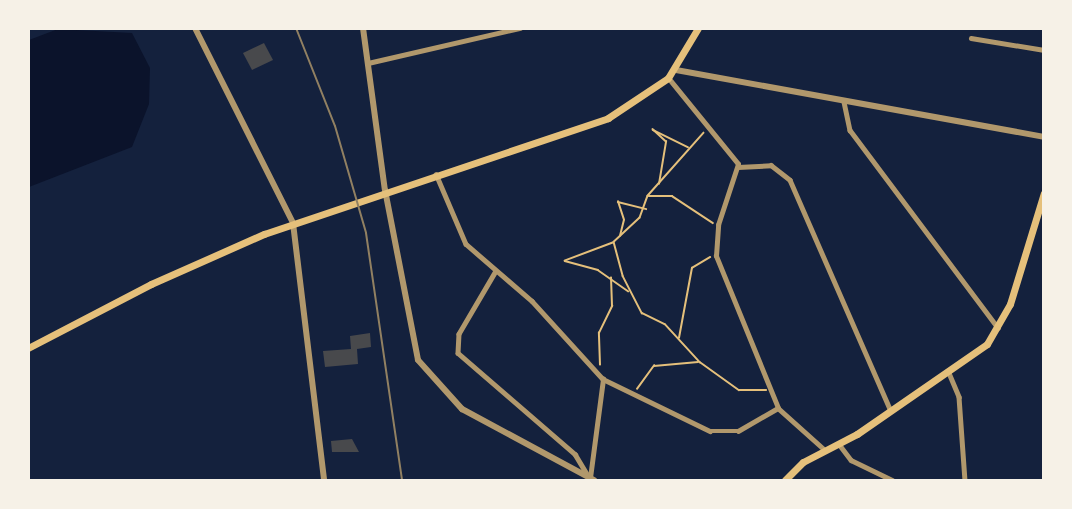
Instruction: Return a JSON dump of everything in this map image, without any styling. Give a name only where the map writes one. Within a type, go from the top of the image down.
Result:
[{"type":"main road","points":[[28,348],[160,280],[293,223],[385,190],[584,129],[632,106],[668,78],[676,70],[698,28]]},
{"type":"main road","points":[[785,480],[825,450],[839,444],[891,411],[983,348],[998,329],[1044,193]]},
{"type":"street","points":[[195,28],[293,223],[324,480]]},
{"type":"street","points":[[363,28],[385,190],[411,340],[426,373],[462,409],[592,479]]},
{"type":"street","points":[[368,63],[520,28]]},
{"type":"street","points":[[971,38],[1044,50]]},
{"type":"street","points":[[676,70],[1044,137]]},
{"type":"street","points":[[668,78],[709,128],[734,154],[738,167],[718,225],[716,256],[778,408],[825,450]]},
{"type":"street","points":[[844,102],[850,130],[998,329]]},
{"type":"street","points":[[738,167],[771,165],[790,180],[891,411]]},
{"type":"street","points":[[436,174],[460,237],[532,301],[603,379],[723,434],[778,408]]},
{"type":"street","points":[[496,271],[459,334],[458,353],[575,454],[592,479]]},
{"type":"street","points":[[949,373],[959,398],[965,480]]},
{"type":"street","points":[[592,479],[603,379]]},
{"type":"street","points":[[839,444],[851,460],[892,480]]},
{"type":"path","points":[[658,184],[666,142],[653,130],[688,147],[695,147],[709,128]]},
{"type":"path","points":[[629,292],[610,277],[565,261],[614,242],[646,209],[648,196],[688,147]]},
{"type":"path","points":[[648,196],[672,196],[718,225]]},
{"type":"path","points":[[620,236],[624,220],[618,202],[646,209]]},
{"type":"path","points":[[614,242],[629,292],[642,313],[679,339],[700,362],[740,390],[770,390]]},
{"type":"path","points":[[679,339],[692,268],[716,256]]},
{"type":"path","points":[[597,372],[599,333],[612,306],[610,277]]},
{"type":"path","points":[[636,393],[654,366],[700,362]]},
{"type":"water","points":[[58,29],[132,33],[150,68],[149,104],[132,147],[29,187],[29,40]]},
{"type":"building","points":[[264,43],[273,60],[252,70],[243,53]]},
{"type":"building","points":[[370,333],[371,347],[357,349],[358,364],[325,367],[323,351],[351,349],[350,336]]},
{"type":"building","points":[[352,439],[359,452],[332,452],[331,441]]},
{"type":"railway","points":[[296,28],[335,126],[366,233],[402,480]]}]
